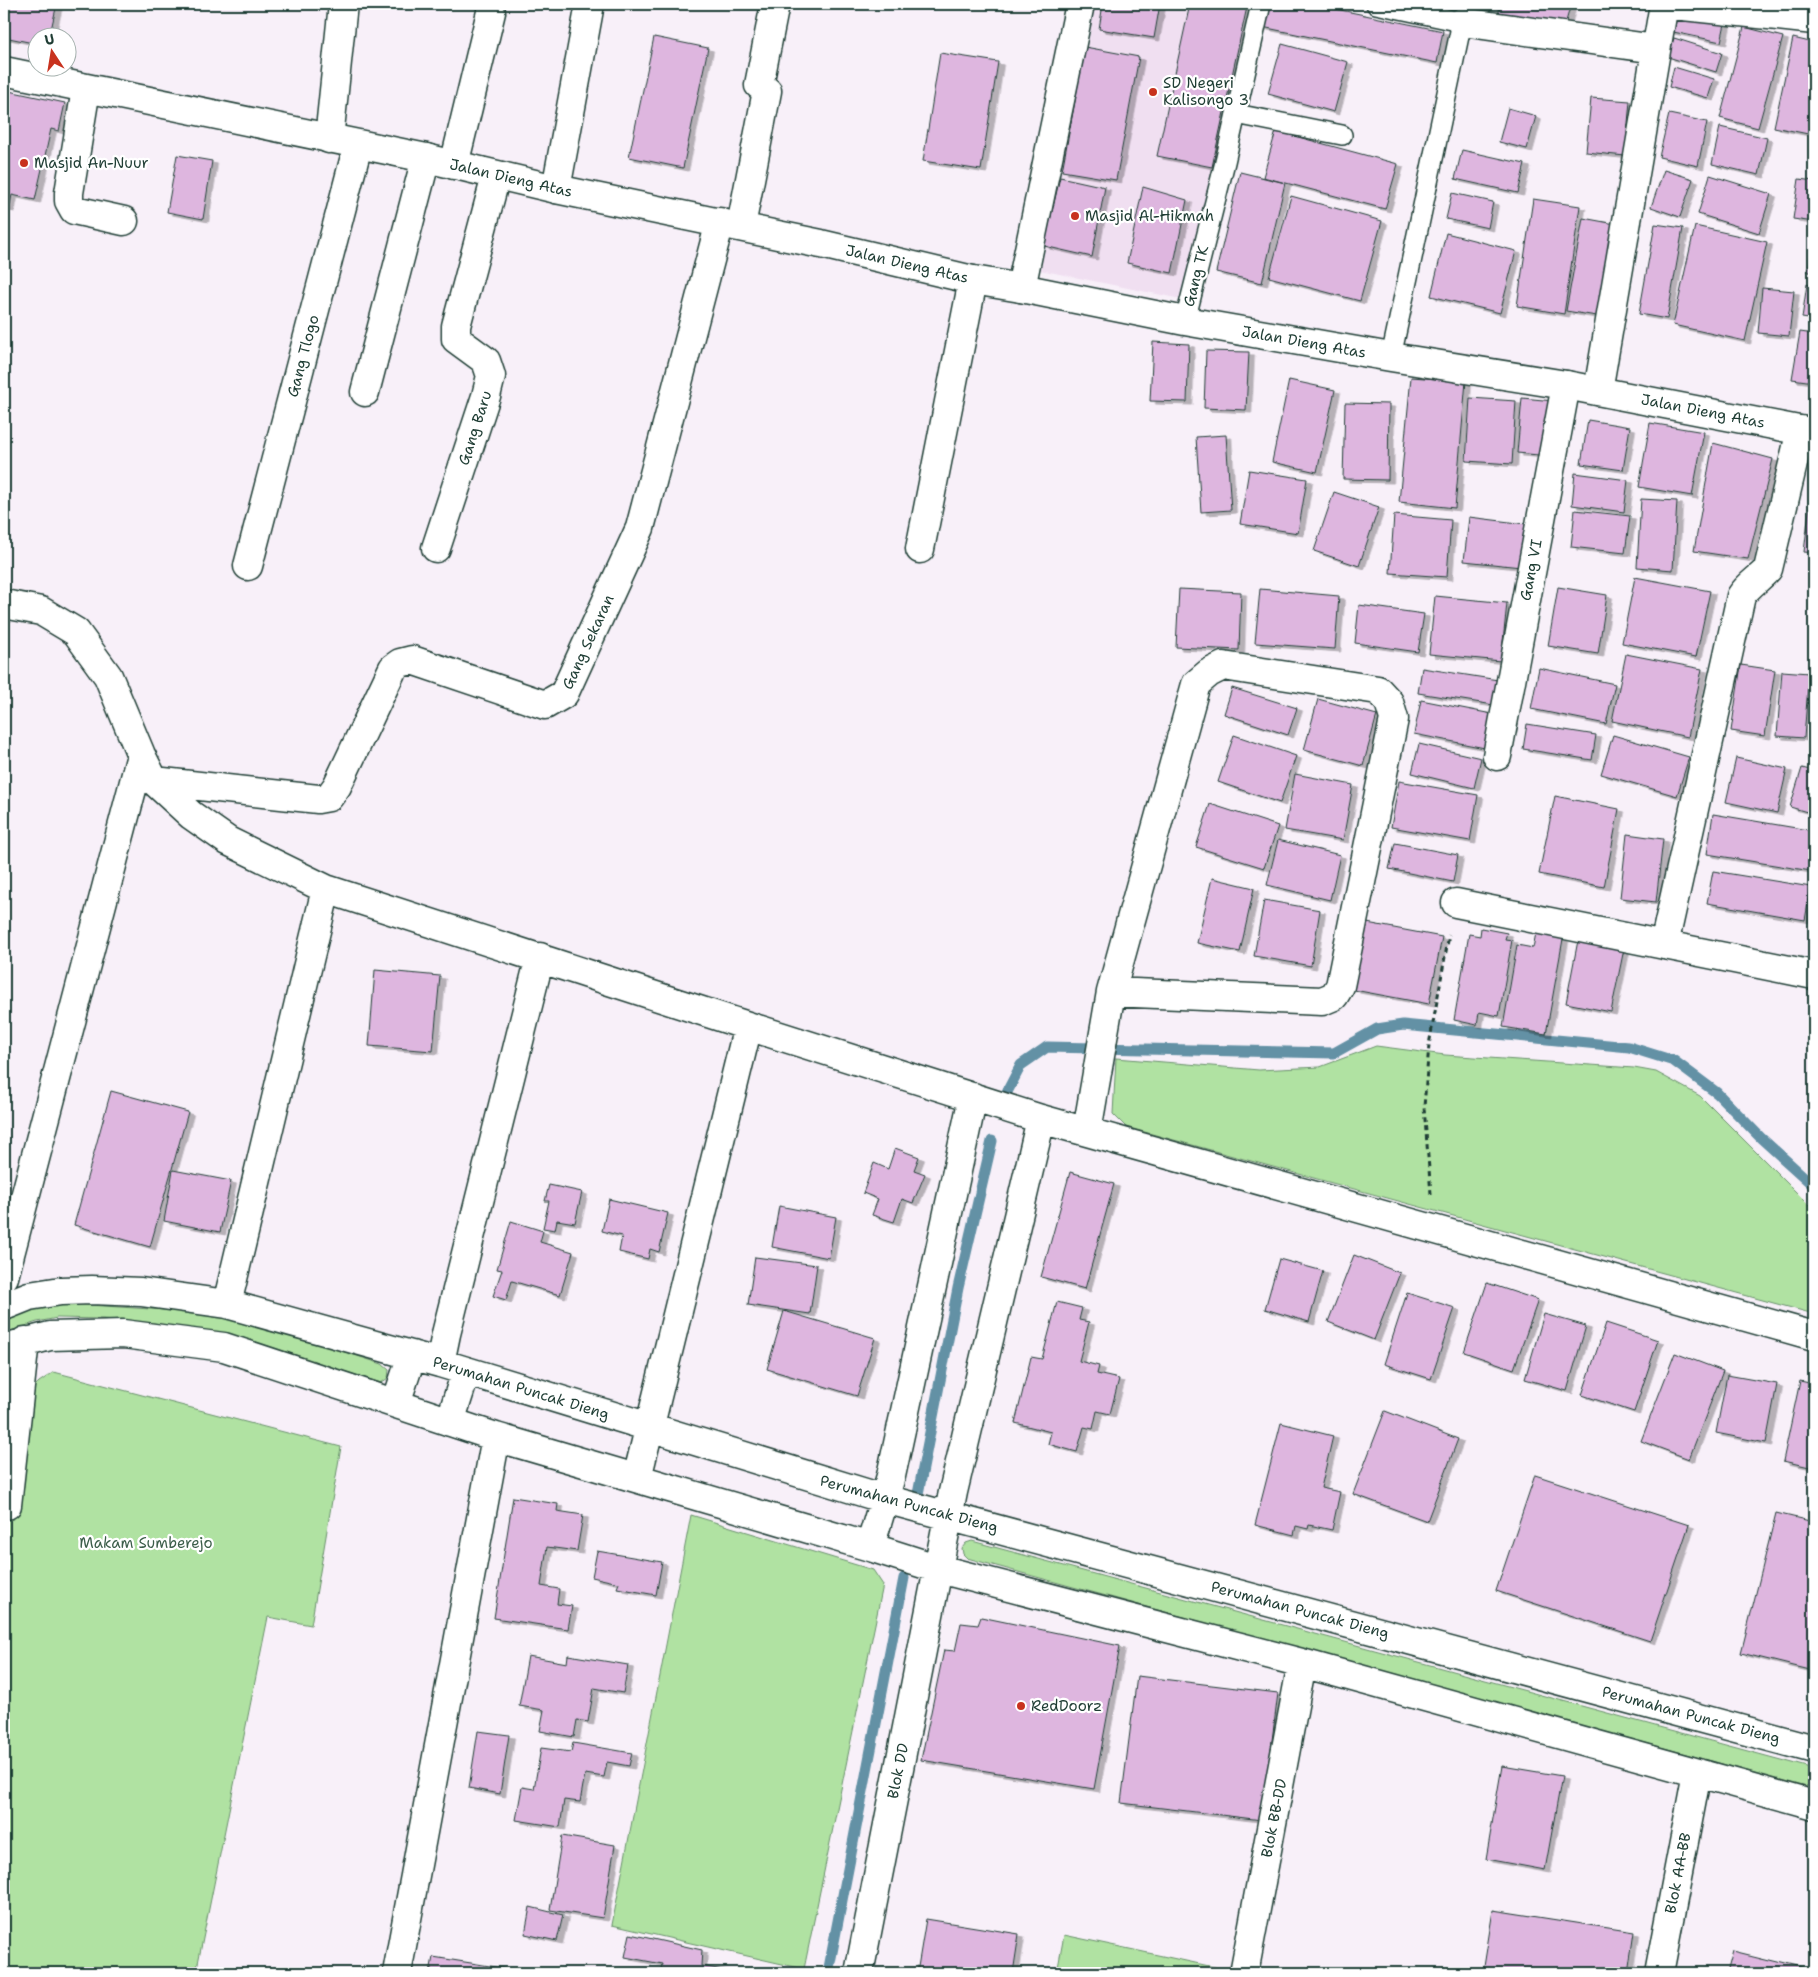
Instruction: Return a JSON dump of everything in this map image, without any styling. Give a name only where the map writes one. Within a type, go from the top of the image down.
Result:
[{"type":"street","points":[[329,139],[343,4]]},
{"type":"street","points":[[556,189],[590,4]]},
{"type":"street","points":[[730,224],[768,91],[759,85],[775,4]]},
{"type":"street","points":[[1021,288],[1080,4]]},
{"type":"street","points":[[1598,391],[1664,4],[1729,7],[1814,20]]},
{"type":"street","points":[[454,165],[491,12]]},
{"type":"street","points":[[1462,22],[1656,49]]},
{"type":"street","name":"Jalan Dieng Atas","points":[[4,71],[426,158],[496,176],[730,224],[973,280],[1185,321],[1566,385],[1808,431]]},
{"type":"street","points":[[86,89],[69,201],[74,210],[124,221]]},
{"type":"street","name":"Gang Tlogo","points":[[248,566],[358,145]]},
{"type":"street","points":[[365,392],[426,158]]},
{"type":"street","name":"Gang Baru","points":[[436,548],[491,376],[486,361],[456,339],[456,326],[496,176]]},
{"type":"street","name":"Gang Sekaran","points":[[154,782],[318,799],[329,797],[337,786],[393,668],[400,663],[412,660],[545,705],[564,694],[640,528],[730,224]]},
{"type":"street","points":[[920,549],[973,280]]},
{"type":"street","name":"Gang VI","points":[[1497,756],[1566,385]]},
{"type":"street","points":[[1664,945],[1741,596],[1747,586],[1759,579],[1768,569],[1808,431]]},
{"type":"street","points":[[4,604],[42,611],[76,632],[108,676],[154,782],[192,815],[228,841],[326,889],[748,1026],[1041,1118],[1814,1336]]},
{"type":"street","points":[[1087,1131],[1109,1003],[1196,684],[1208,672],[1223,666],[1378,690],[1389,702],[1394,720],[1340,986],[1334,996],[1322,1001],[1109,1003]]},
{"type":"street","points":[[4,1277],[141,755]]},
{"type":"street","points":[[228,1304],[326,889]]},
{"type":"street","points":[[1456,903],[1814,975]]},
{"type":"street","points":[[440,1363],[540,957]]},
{"type":"street","points":[[637,1478],[748,1026]]},
{"type":"street","points":[[870,1547],[891,1476],[972,1097]]},
{"type":"street","name":"Blok DD","points":[[859,1973],[949,1516],[1041,1118]]},
{"type":"street","name":"Perumahan Puncak Dieng","points":[[4,1306],[29,1296],[61,1291],[92,1290],[141,1292],[228,1304],[440,1363],[885,1499],[1814,1748]]},
{"type":"street","points":[[7,1506],[14,1345],[50,1336],[123,1334],[200,1342],[224,1347],[496,1437],[939,1569],[1302,1663],[1814,1806]]},
{"type":"street","points":[[396,1403],[412,1356]]},
{"type":"street","points":[[450,1422],[466,1372]]},
{"type":"street","points":[[397,1973],[496,1437]]},
{"type":"street","name":"Blok BB-DD","points":[[1244,1973],[1302,1663]]},
{"type":"street","name":"Blok AA-BB","points":[[1659,1973],[1697,1773]]},
{"type":"lane","name":"Gang TK","points":[[1185,321],[1261,4]]},
{"type":"lane","points":[[1376,4],[1462,22],[1391,357]]},
{"type":"lane","points":[[1236,114],[1342,135]]},
{"type":"path","points":[[1435,1229],[1428,1171],[1424,1107],[1429,1045],[1456,903]]},
{"type":"shaded area","name":"SD Negeri Kalisongo 3","points":[[1093,4],[1231,4],[1247,7],[1186,300],[1040,270]]},
{"type":"green space","points":[[1376,1046],[1445,1055],[1634,1068],[1656,1072],[1700,1096],[1814,1210],[1814,1314],[1126,1127],[1113,1114],[1116,1058],[1259,1070],[1320,1067]]},
{"type":"green space","points":[[52,1304],[181,1311],[238,1321],[299,1337],[382,1364],[389,1370],[388,1378],[381,1383],[232,1336],[154,1323],[57,1318],[37,1322],[4,1333],[4,1317]]},
{"type":"green space","name":"Makam Sumberejo","points":[[54,1372],[341,1447],[311,1625],[268,1617],[196,1973],[4,1973],[4,1453],[8,1411],[39,1382]]},
{"type":"green space","points":[[691,1515],[873,1570],[883,1585],[804,1969],[612,1925]]},
{"type":"green space","points":[[972,1541],[1814,1769],[1814,1789],[967,1558],[963,1554],[962,1548],[966,1543]]},
{"type":"green space","points":[[1064,1935],[1228,1970],[1227,1973],[1057,1973]]},
{"type":"building","points":[[10,4],[57,4],[51,28],[28,28],[28,42],[4,37]]},
{"type":"building","points":[[1103,4],[1160,4],[1154,38],[1099,29]]},
{"type":"building","points":[[1190,4],[1232,4],[1247,7],[1212,167],[1157,156]]},
{"type":"building","points":[[1267,4],[1311,4],[1443,31],[1437,63],[1262,27]]},
{"type":"building","points":[[1459,4],[1482,4],[1481,9]]},
{"type":"building","points":[[1500,4],[1571,4],[1563,32],[1497,24]]},
{"type":"building","points":[[1668,7],[1726,19],[1721,42],[1664,30]]},
{"type":"building","points":[[1744,27],[1783,37],[1758,128],[1720,118]]},
{"type":"building","points":[[654,37],[708,48],[683,168],[629,157]]},
{"type":"building","points":[[1674,38],[1722,53],[1716,72],[1668,57]]},
{"type":"building","points":[[1793,38],[1814,43],[1813,135],[1774,127]]},
{"type":"building","points":[[1282,44],[1348,62],[1334,112],[1268,94]]},
{"type":"building","points":[[1085,47],[1139,57],[1116,180],[1062,171]]},
{"type":"building","points":[[940,53],[998,62],[981,170],[923,161]]},
{"type":"building","points":[[1674,67],[1714,79],[1708,98],[1669,87]]},
{"type":"building","name":"Masjid An-Nuur","points":[[4,90],[65,103],[59,131],[51,129],[35,200],[12,195],[9,209],[4,208]]},
{"type":"building","points":[[1591,98],[1630,101],[1625,156],[1586,152]]},
{"type":"building","points":[[1508,108],[1536,116],[1527,149],[1499,142]]},
{"type":"building","points":[[1669,114],[1707,122],[1698,166],[1659,157]]},
{"type":"building","points":[[1720,127],[1767,138],[1759,175],[1712,164]]},
{"type":"building","points":[[1276,131],[1398,164],[1385,209],[1263,177]]},
{"type":"building","points":[[1462,150],[1525,164],[1518,193],[1455,179]]},
{"type":"building","points":[[177,155],[212,161],[203,219],[167,212]]},
{"type":"building","points":[[1664,170],[1693,179],[1680,217],[1651,207]]},
{"type":"building","points":[[1240,172],[1285,183],[1262,283],[1216,272]]},
{"type":"building","points":[[1710,175],[1771,194],[1759,233],[1698,214]]},
{"type":"building","name":"Masjid Al-Hikmah","points":[[1060,177],[1105,187],[1092,257],[1044,246]]},
{"type":"building","points":[[1799,179],[1814,181],[1814,222],[1793,219]]},
{"type":"building","points":[[1143,187],[1187,200],[1172,273],[1127,263]]},
{"type":"building","points":[[1452,193],[1493,202],[1488,228],[1446,219]]},
{"type":"building","points":[[1291,196],[1382,221],[1360,301],[1269,277]]},
{"type":"building","points":[[1533,199],[1580,206],[1564,314],[1517,306]]},
{"type":"building","points":[[1583,218],[1626,226],[1609,318],[1566,311]]},
{"type":"building","points":[[1655,224],[1683,228],[1667,319],[1639,314]]},
{"type":"building","points":[[1695,226],[1767,242],[1745,341],[1673,325]]},
{"type":"building","points":[[1446,233],[1516,251],[1500,313],[1431,296]]},
{"type":"building","points":[[1812,246],[1814,246],[1814,272],[1808,272]]},
{"type":"building","points":[[1807,284],[1814,285],[1814,320],[1802,318]]},
{"type":"building","points":[[1762,288],[1794,291],[1789,336],[1758,333]]},
{"type":"building","points":[[1800,332],[1814,334],[1814,382],[1792,379]]},
{"type":"building","points":[[1153,342],[1189,344],[1187,402],[1150,401]]},
{"type":"building","points":[[1206,351],[1249,352],[1246,410],[1204,408]]},
{"type":"building","points":[[1411,377],[1466,381],[1455,508],[1399,502]]},
{"type":"building","points":[[1289,380],[1335,390],[1317,472],[1272,462]]},
{"type":"building","points":[[1470,398],[1516,401],[1512,464],[1466,461]]},
{"type":"building","points":[[1522,398],[1554,401],[1549,456],[1517,453]]},
{"type":"building","points":[[1345,403],[1389,404],[1388,480],[1343,479]]},
{"type":"building","points":[[1588,420],[1630,427],[1623,470],[1581,464]]},
{"type":"building","points":[[1650,423],[1704,432],[1692,496],[1639,487]]},
{"type":"building","points":[[1226,435],[1231,510],[1201,512],[1196,437]]},
{"type":"building","points":[[1713,443],[1773,459],[1748,559],[1694,551]]},
{"type":"building","points":[[1249,470],[1307,479],[1298,533],[1240,524]]},
{"type":"building","points":[[1814,470],[1814,553],[1804,552]]},
{"type":"building","points":[[1575,473],[1628,480],[1624,512],[1572,505]]},
{"type":"building","points":[[1334,492],[1379,507],[1359,566],[1314,551]]},
{"type":"building","points":[[1641,499],[1677,501],[1673,570],[1637,567]]},
{"type":"building","points":[[1575,510],[1630,516],[1625,553],[1571,547]]},
{"type":"building","points":[[1394,515],[1451,520],[1447,577],[1390,573]]},
{"type":"building","points":[[1469,517],[1526,524],[1521,567],[1464,561]]},
{"type":"building","points":[[1635,577],[1710,591],[1696,657],[1622,643]]},
{"type":"building","points":[[1558,587],[1607,595],[1598,654],[1548,646]]},
{"type":"building","points":[[1179,589],[1241,592],[1239,650],[1176,647]]},
{"type":"building","points":[[1260,589],[1339,596],[1335,649],[1255,643]]},
{"type":"building","points":[[1435,596],[1507,603],[1501,661],[1429,654]]},
{"type":"building","points":[[1359,605],[1424,614],[1418,652],[1355,643]]},
{"type":"building","points":[[1626,654],[1702,669],[1688,737],[1612,721]]},
{"type":"building","points":[[1741,665],[1775,670],[1765,736],[1731,731]]},
{"type":"building","points":[[1422,668],[1498,680],[1494,705],[1418,693]]},
{"type":"building","points":[[1539,668],[1615,684],[1606,724],[1531,709]]},
{"type":"building","points":[[1782,671],[1809,673],[1804,738],[1777,736]]},
{"type":"building","points":[[1232,688],[1297,708],[1288,735],[1224,714]]},
{"type":"building","points":[[1318,699],[1377,715],[1363,766],[1304,750]]},
{"type":"building","points":[[1421,700],[1492,714],[1485,748],[1414,734]]},
{"type":"building","points":[[1527,724],[1596,735],[1592,760],[1523,749]]},
{"type":"building","points":[[1234,735],[1296,756],[1280,803],[1218,782]]},
{"type":"building","points":[[1613,735],[1689,757],[1677,796],[1601,774]]},
{"type":"building","points":[[1419,744],[1481,758],[1474,788],[1412,773]]},
{"type":"building","points":[[1736,758],[1787,769],[1777,813],[1726,802]]},
{"type":"building","points":[[1802,768],[1814,771],[1814,814],[1790,807]]},
{"type":"building","points":[[1295,774],[1353,785],[1343,840],[1285,830]]},
{"type":"building","points":[[1399,781],[1478,795],[1470,841],[1391,827]]},
{"type":"building","points":[[1555,796],[1619,809],[1604,887],[1539,874]]},
{"type":"building","points":[[1210,804],[1278,826],[1264,868],[1196,847]]},
{"type":"building","points":[[1713,814],[1814,831],[1811,871],[1707,854]]},
{"type":"building","points":[[1627,834],[1663,839],[1656,902],[1620,898]]},
{"type":"building","points":[[1278,840],[1340,855],[1330,900],[1267,885]]},
{"type":"building","points":[[1395,843],[1458,855],[1453,882],[1389,869]]},
{"type":"building","points":[[1713,871],[1811,887],[1805,920],[1707,903]]},
{"type":"building","points":[[1212,878],[1254,888],[1240,952],[1197,943]]},
{"type":"building","points":[[1264,900],[1320,910],[1311,966],[1254,956]]},
{"type":"building","points":[[1367,923],[1442,937],[1429,1004],[1354,990]]},
{"type":"building","points":[[1481,928],[1507,933],[1505,939],[1512,940],[1499,1016],[1479,1012],[1477,1025],[1454,1020],[1469,934],[1480,936]]},
{"type":"building","points":[[1536,933],[1563,939],[1546,1034],[1503,1027],[1517,945],[1533,948]]},
{"type":"building","points":[[1579,935],[1625,944],[1611,1012],[1566,1003]]},
{"type":"building","points":[[375,970],[440,976],[433,1051],[369,1046]]},
{"type":"building","points":[[111,1091],[188,1112],[150,1247],[74,1225]]},
{"type":"building","points":[[895,1148],[919,1157],[914,1170],[925,1174],[913,1203],[902,1199],[894,1222],[872,1215],[878,1199],[863,1193],[874,1163],[888,1169]]},
{"type":"building","points":[[173,1170],[231,1181],[220,1232],[164,1221]]},
{"type":"building","points":[[1070,1172],[1114,1184],[1085,1289],[1041,1277]]},
{"type":"building","points":[[549,1185],[582,1192],[575,1223],[557,1220],[555,1230],[543,1228],[549,1201],[545,1201]]},
{"type":"building","points":[[609,1199],[668,1213],[659,1252],[650,1249],[648,1259],[619,1252],[622,1236],[602,1231]]},
{"type":"building","points":[[779,1206],[836,1217],[829,1258],[772,1247]]},
{"type":"building","points":[[511,1221],[543,1231],[540,1242],[573,1252],[560,1295],[512,1281],[506,1300],[493,1296],[502,1270],[497,1269]]},
{"type":"building","points":[[1354,1255],[1400,1273],[1374,1340],[1328,1322]]},
{"type":"building","points":[[755,1257],[817,1265],[810,1314],[748,1305]]},
{"type":"building","points":[[1279,1259],[1323,1271],[1309,1322],[1265,1309]]},
{"type":"building","points":[[1487,1283],[1538,1300],[1514,1369],[1464,1352]]},
{"type":"building","points":[[1407,1293],[1455,1308],[1431,1379],[1384,1364]]},
{"type":"building","points":[[1057,1302],[1082,1308],[1079,1320],[1089,1322],[1079,1361],[1099,1366],[1097,1374],[1119,1379],[1110,1414],[1097,1411],[1093,1429],[1084,1427],[1077,1452],[1048,1444],[1051,1432],[1015,1423],[1031,1357],[1042,1359]]},
{"type":"building","points":[[784,1311],[875,1338],[857,1396],[767,1369]]},
{"type":"building","points":[[1544,1314],[1586,1326],[1567,1391],[1525,1379]]},
{"type":"building","points":[[1606,1323],[1658,1340],[1634,1412],[1582,1395]]},
{"type":"building","points":[[1675,1353],[1723,1371],[1689,1459],[1641,1441]]},
{"type":"building","points":[[1727,1375],[1777,1384],[1766,1443],[1716,1433]]},
{"type":"building","points":[[1800,1381],[1814,1384],[1814,1468],[1783,1461]]},
{"type":"building","points":[[1385,1411],[1458,1439],[1427,1521],[1353,1494]]},
{"type":"building","points":[[1281,1423],[1333,1436],[1321,1488],[1340,1492],[1332,1530],[1309,1525],[1308,1529],[1296,1526],[1294,1535],[1255,1525]]},
{"type":"building","points":[[1535,1475],[1689,1525],[1650,1641],[1496,1591]]},
{"type":"building","points":[[513,1497],[558,1504],[557,1511],[583,1515],[577,1551],[547,1547],[541,1586],[559,1589],[557,1604],[572,1606],[568,1629],[494,1618]]},
{"type":"building","points":[[1776,1513],[1814,1522],[1814,1671],[1741,1653]]},
{"type":"building","points":[[597,1551],[662,1562],[656,1595],[617,1588],[619,1583],[592,1577]]},
{"type":"building","name":"RedDoorz","points":[[981,1617],[1120,1646],[1094,1789],[921,1760],[944,1650],[955,1651],[961,1623],[978,1625]]},
{"type":"building","points":[[568,1655],[628,1665],[623,1693],[594,1688],[588,1722],[577,1720],[574,1737],[540,1731],[544,1710],[519,1706],[528,1656],[567,1663]]},
{"type":"building","points":[[1137,1676],[1278,1693],[1262,1820],[1121,1803]]},
{"type":"building","points":[[478,1731],[509,1735],[500,1794],[469,1788]]},
{"type":"building","points":[[573,1743],[632,1753],[629,1766],[607,1762],[604,1777],[585,1774],[580,1802],[564,1800],[560,1827],[516,1820],[522,1787],[534,1789],[541,1748],[571,1752]]},
{"type":"building","points":[[1502,1766],[1562,1776],[1545,1870],[1486,1859]]},
{"type":"building","points":[[562,1836],[615,1845],[603,1918],[550,1910]]},
{"type":"building","points":[[530,1907],[563,1915],[557,1941],[525,1934]]},
{"type":"building","points":[[1493,1910],[1634,1932],[1628,1973],[1483,1973]]},
{"type":"building","points":[[926,1919],[1019,1934],[1013,1973],[917,1973]]},
{"type":"building","points":[[630,1934],[702,1950],[701,1966],[740,1973],[660,1973],[662,1964],[625,1957]]},
{"type":"building","points":[[1733,1951],[1814,1971],[1814,1973],[1727,1973]]},
{"type":"building","points":[[433,1957],[534,1973],[430,1973]]},
{"type":"waterway","points":[[1007,1092],[1021,1065],[1047,1047],[1334,1053],[1377,1029],[1403,1025],[1629,1047],[1674,1061],[1717,1093],[1761,1138],[1814,1186]]},
{"type":"waterway","points":[[918,1494],[958,1288],[992,1141]]},
{"type":"waterway","points":[[828,1973],[904,1578]]},
{"type":"place","name":"SD Negeri Kalisongo 3","points":[[1153,92]]},
{"type":"place","name":"Masjid An-Nuur","points":[[24,163]]},
{"type":"place","name":"Masjid Al-Hikmah","points":[[1075,216]]},
{"type":"place","name":"RedDoorz","points":[[1021,1706]]}]
